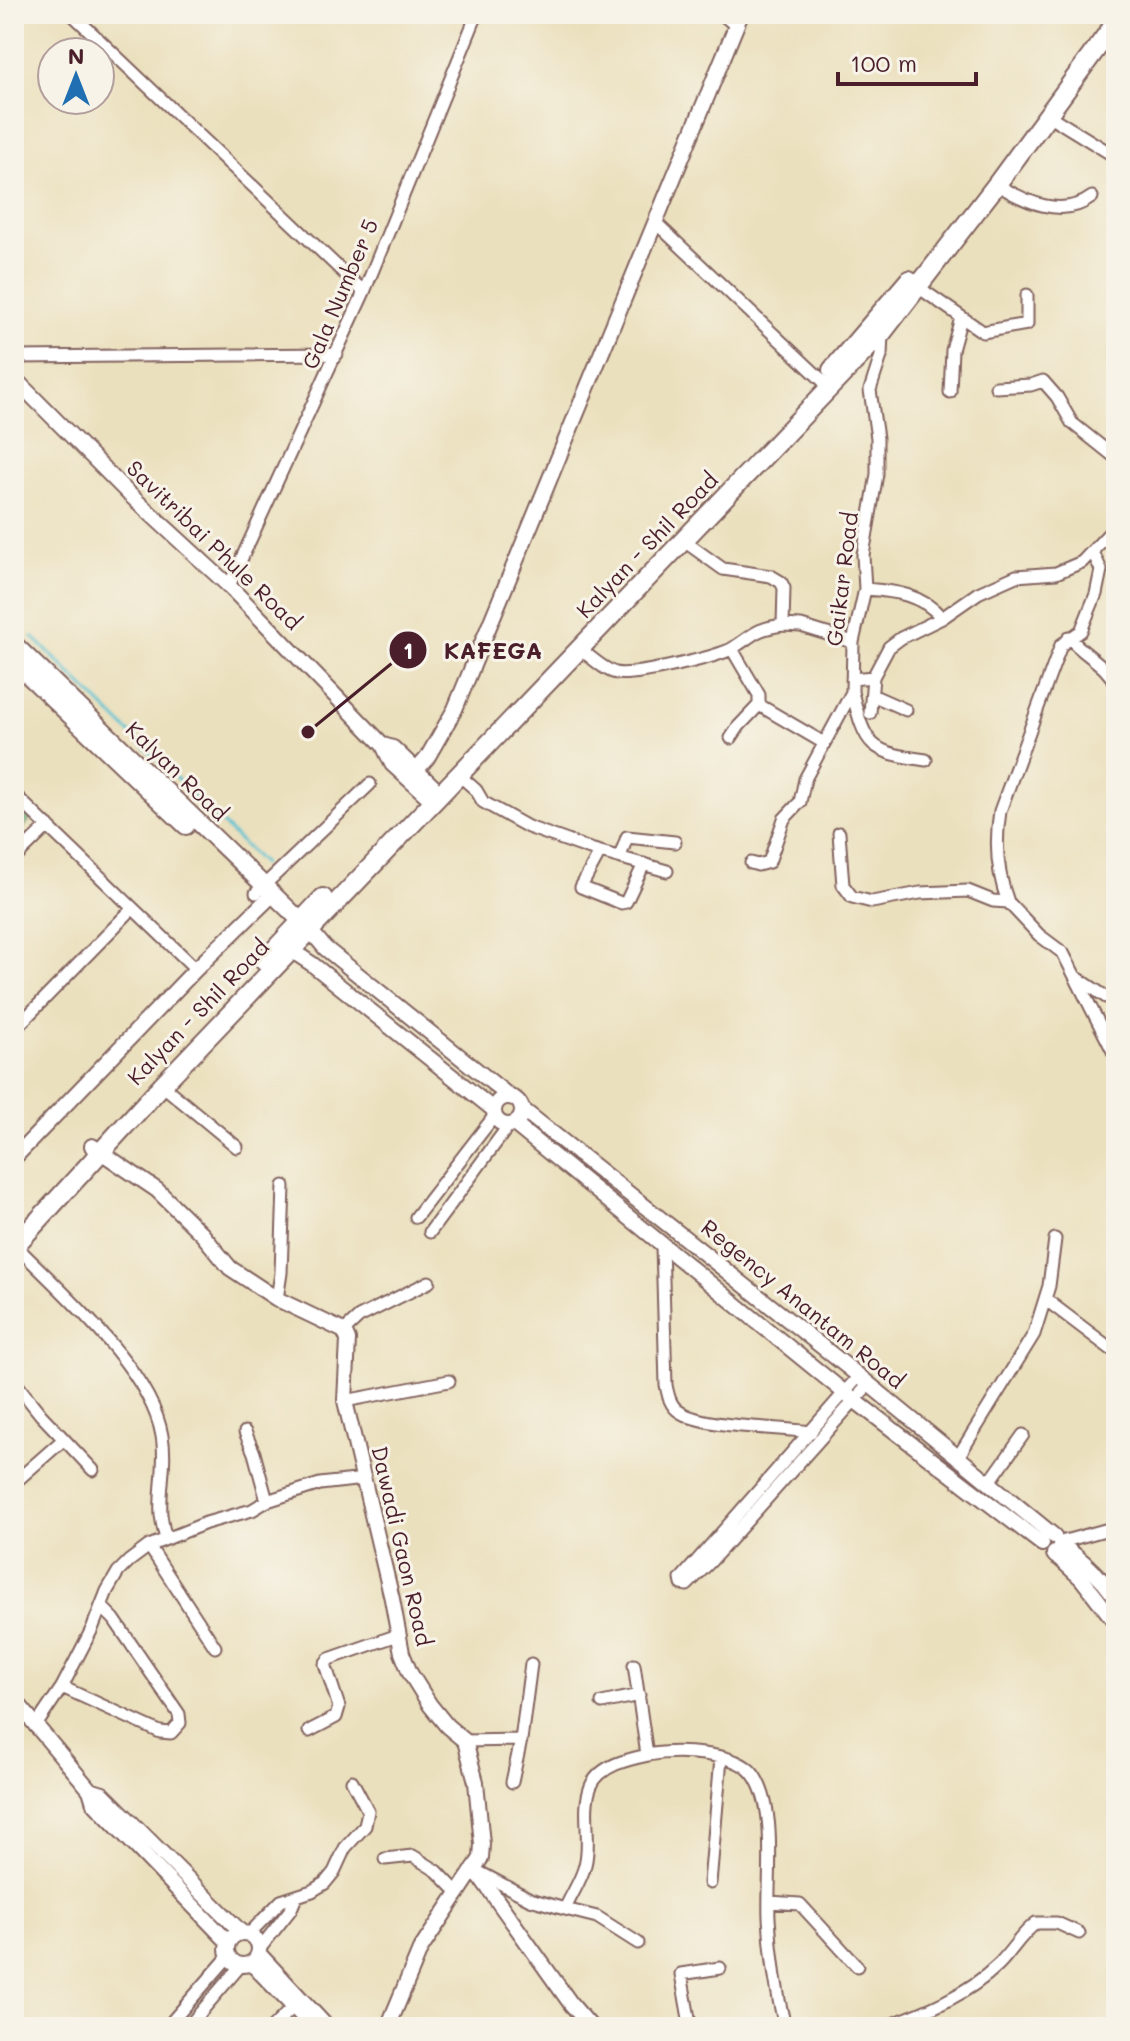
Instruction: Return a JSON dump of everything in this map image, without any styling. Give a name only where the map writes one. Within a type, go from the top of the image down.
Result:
[{"type":"main road","name":"Kalyan - Shil Road","points":[[14,1240],[95,1149],[823,381],[918,287],[1112,26]]},
{"type":"main road","name":"Kalyan - Shil Road","points":[[434,794],[459,775],[580,649],[642,575],[684,541],[877,328],[921,266],[1112,26]]},
{"type":"main road","name":"Kalyan Road","points":[[14,644],[265,894],[300,933]]},
{"type":"main road","name":"Kalyan Road","points":[[14,662],[265,894]]},
{"type":"main road","name":"Kalyan - Shil Road","points":[[95,1149],[162,1085],[300,933]]},
{"type":"street","points":[[72,14],[364,292]]},
{"type":"street","name":"Gala Number 5","points":[[229,586],[364,292],[477,14]]},
{"type":"street","points":[[413,774],[427,758],[455,709],[738,20],[722,14]]},
{"type":"street","points":[[1048,115],[1116,157]]},
{"type":"street","points":[[997,184],[1012,195],[1052,207],[1082,204],[1092,197]]},
{"type":"street","points":[[655,222],[823,381]]},
{"type":"street","points":[[918,287],[983,332],[1027,324],[1027,295]]},
{"type":"street","points":[[950,392],[952,350],[961,318]]},
{"type":"street","name":"Gaikar Road","points":[[873,677],[852,685],[853,642],[865,589],[863,555],[878,456],[870,390],[881,356],[877,328]]},
{"type":"street","points":[[14,357],[337,354]]},
{"type":"street","name":"Savitribai Phule Road","points":[[14,378],[129,494],[229,586],[383,745],[393,748],[434,794]]},
{"type":"street","points":[[996,387],[1031,385],[1043,381],[1057,397],[1072,423],[1116,458]]},
{"type":"street","points":[[870,713],[873,677],[889,647],[942,618],[978,593],[1016,576],[1056,573],[1082,562],[1116,526]]},
{"type":"street","points":[[684,541],[723,569],[771,576],[781,582],[784,588],[783,625]]},
{"type":"street","points":[[1093,552],[1101,570],[1096,594],[1081,631],[1065,641],[1000,811],[997,831],[999,870],[1008,902],[1039,935],[1063,953],[1116,1057]]},
{"type":"street","points":[[865,589],[897,591],[934,609],[942,618]]},
{"type":"street","points":[[580,649],[613,673],[630,675],[711,657],[732,649],[761,628],[801,626],[853,642]]},
{"type":"street","points":[[1065,641],[1102,665],[1116,685]]},
{"type":"street","points":[[731,738],[759,705],[759,695],[732,649]]},
{"type":"street","points":[[751,863],[769,862],[784,819],[800,802],[805,779],[852,685]]},
{"type":"street","points":[[852,685],[861,731],[881,751],[926,760]]},
{"type":"street","points":[[872,695],[906,710]]},
{"type":"street","points":[[759,705],[824,743]]},
{"type":"street","points":[[459,775],[476,790],[483,802],[528,827],[667,871]]},
{"type":"street","points":[[14,1158],[370,784]]},
{"type":"street","points":[[14,794],[196,969]]},
{"type":"street","points":[[14,859],[48,826]]},
{"type":"street","points":[[839,833],[843,885],[852,897],[872,902],[920,893],[968,891],[993,901],[1008,902]]},
{"type":"street","points":[[620,857],[627,837],[675,842]]},
{"type":"street","points":[[600,852],[581,887],[621,903],[626,902],[644,864]]},
{"type":"street","points":[[14,1030],[132,909]]},
{"type":"street","points":[[300,933],[325,948],[518,1101],[522,1109],[521,1118],[512,1125],[430,1232]]},
{"type":"street","points":[[300,933],[312,964],[495,1112],[500,1122],[512,1125]]},
{"type":"street","points":[[312,964],[325,948]]},
{"type":"street","points":[[1076,977],[1116,1000]]},
{"type":"street","points":[[391,1027],[404,1011]]},
{"type":"street","points":[[162,1085],[237,1147]]},
{"type":"street","points":[[416,1217],[495,1112],[501,1099],[510,1097]]},
{"type":"street","name":"Regency Anantam Road","points":[[522,1109],[958,1457],[1055,1546]]},
{"type":"street","name":"Regency Anantam Road","points":[[512,1125],[850,1397],[1055,1546]]},
{"type":"street","points":[[95,1149],[157,1190],[202,1234],[230,1268],[277,1299],[344,1331],[359,1317],[429,1282]]},
{"type":"street","points":[[586,1184],[600,1169]]},
{"type":"street","points":[[277,1299],[284,1186]]},
{"type":"street","points":[[638,1226],[652,1211]]},
{"type":"street","points":[[958,1457],[1034,1334],[1045,1299],[1055,1239]]},
{"type":"street","points":[[14,1240],[99,1331],[139,1381],[153,1407],[162,1433],[165,1462],[161,1513],[166,1539]]},
{"type":"street","points":[[662,1245],[666,1385],[673,1405],[681,1413],[705,1421],[811,1432]]},
{"type":"street","points":[[1045,1299],[1111,1349]]},
{"type":"street","name":"Dawadi Gaon Road","points":[[344,1331],[348,1340],[345,1401],[398,1635],[410,1673],[430,1705],[447,1726],[465,1741]]},
{"type":"street","points":[[850,1397],[811,1432],[707,1558],[850,1397],[864,1380]]},
{"type":"street","points":[[14,1381],[93,1470]]},
{"type":"street","points":[[345,1401],[449,1381]]},
{"type":"street","points":[[245,1432],[267,1501]]},
{"type":"street","points":[[989,1483],[1023,1435]]},
{"type":"street","points":[[14,1483],[64,1439]]},
{"type":"street","points":[[35,1727],[62,1687],[118,1572],[149,1546],[320,1484],[364,1479]]},
{"type":"street","points":[[1055,1546],[1116,1527]]},
{"type":"street","points":[[149,1546],[215,1647]]},
{"type":"street","points":[[1055,1546],[1082,1559],[1102,1578],[1116,1598]]},
{"type":"street","points":[[1055,1546],[1116,1623]]},
{"type":"street","points":[[62,1687],[160,1732],[171,1733],[180,1723],[179,1714],[114,1619],[101,1606]]},
{"type":"street","points":[[309,1731],[336,1717],[339,1707],[327,1675],[325,1664],[329,1659],[398,1635]]},
{"type":"street","points":[[512,1782],[531,1664]]},
{"type":"street","points":[[634,1665],[647,1755]]},
{"type":"street","points":[[602,1703],[639,1695]]},
{"type":"street","points":[[14,1699],[90,1790],[103,1794],[245,1955],[327,2027]]},
{"type":"street","points":[[388,2027],[420,1950],[477,1870],[481,1858],[476,1782],[465,1741],[521,1740]]},
{"type":"street","points":[[565,1909],[585,1866],[587,1807],[592,1785],[600,1773],[614,1765],[647,1755],[685,1752],[736,1761],[753,1774],[762,1793],[767,1819],[771,1950],[785,2027]]},
{"type":"street","points":[[710,1883],[721,1758]]},
{"type":"street","points":[[188,2027],[245,1955],[246,1934],[281,1901],[325,1883],[345,1848],[365,1826],[368,1811],[352,1781]]},
{"type":"street","points":[[385,1859],[413,1856],[437,1871],[459,1894]]},
{"type":"street","points":[[477,1870],[530,1899],[597,1917],[638,1943]]},
{"type":"street","points":[[477,1870],[571,2004],[591,2027]]},
{"type":"street","points":[[178,1879],[246,1934]]},
{"type":"street","points":[[167,2027],[291,1909],[296,1897]]},
{"type":"street","points":[[769,1902],[800,1904],[857,1966]]},
{"type":"street","points":[[884,2027],[961,1994],[983,1979],[1036,1923],[1057,1923],[1079,1933]]},
{"type":"street","points":[[245,1955],[246,1934]]},
{"type":"street","points":[[680,2027],[690,2024],[681,1974],[720,1968]]},
{"type":"street","points":[[273,2027],[297,2003]]},
{"type":"street","points":[[297,2003],[313,2027]]},
{"type":"green space","points":[[14,805],[30,820],[14,838]]},
{"type":"waterway","points":[[33,637],[263,864]]},
{"type":"place","name":"KAFEGA","points":[[308,732]]}]
